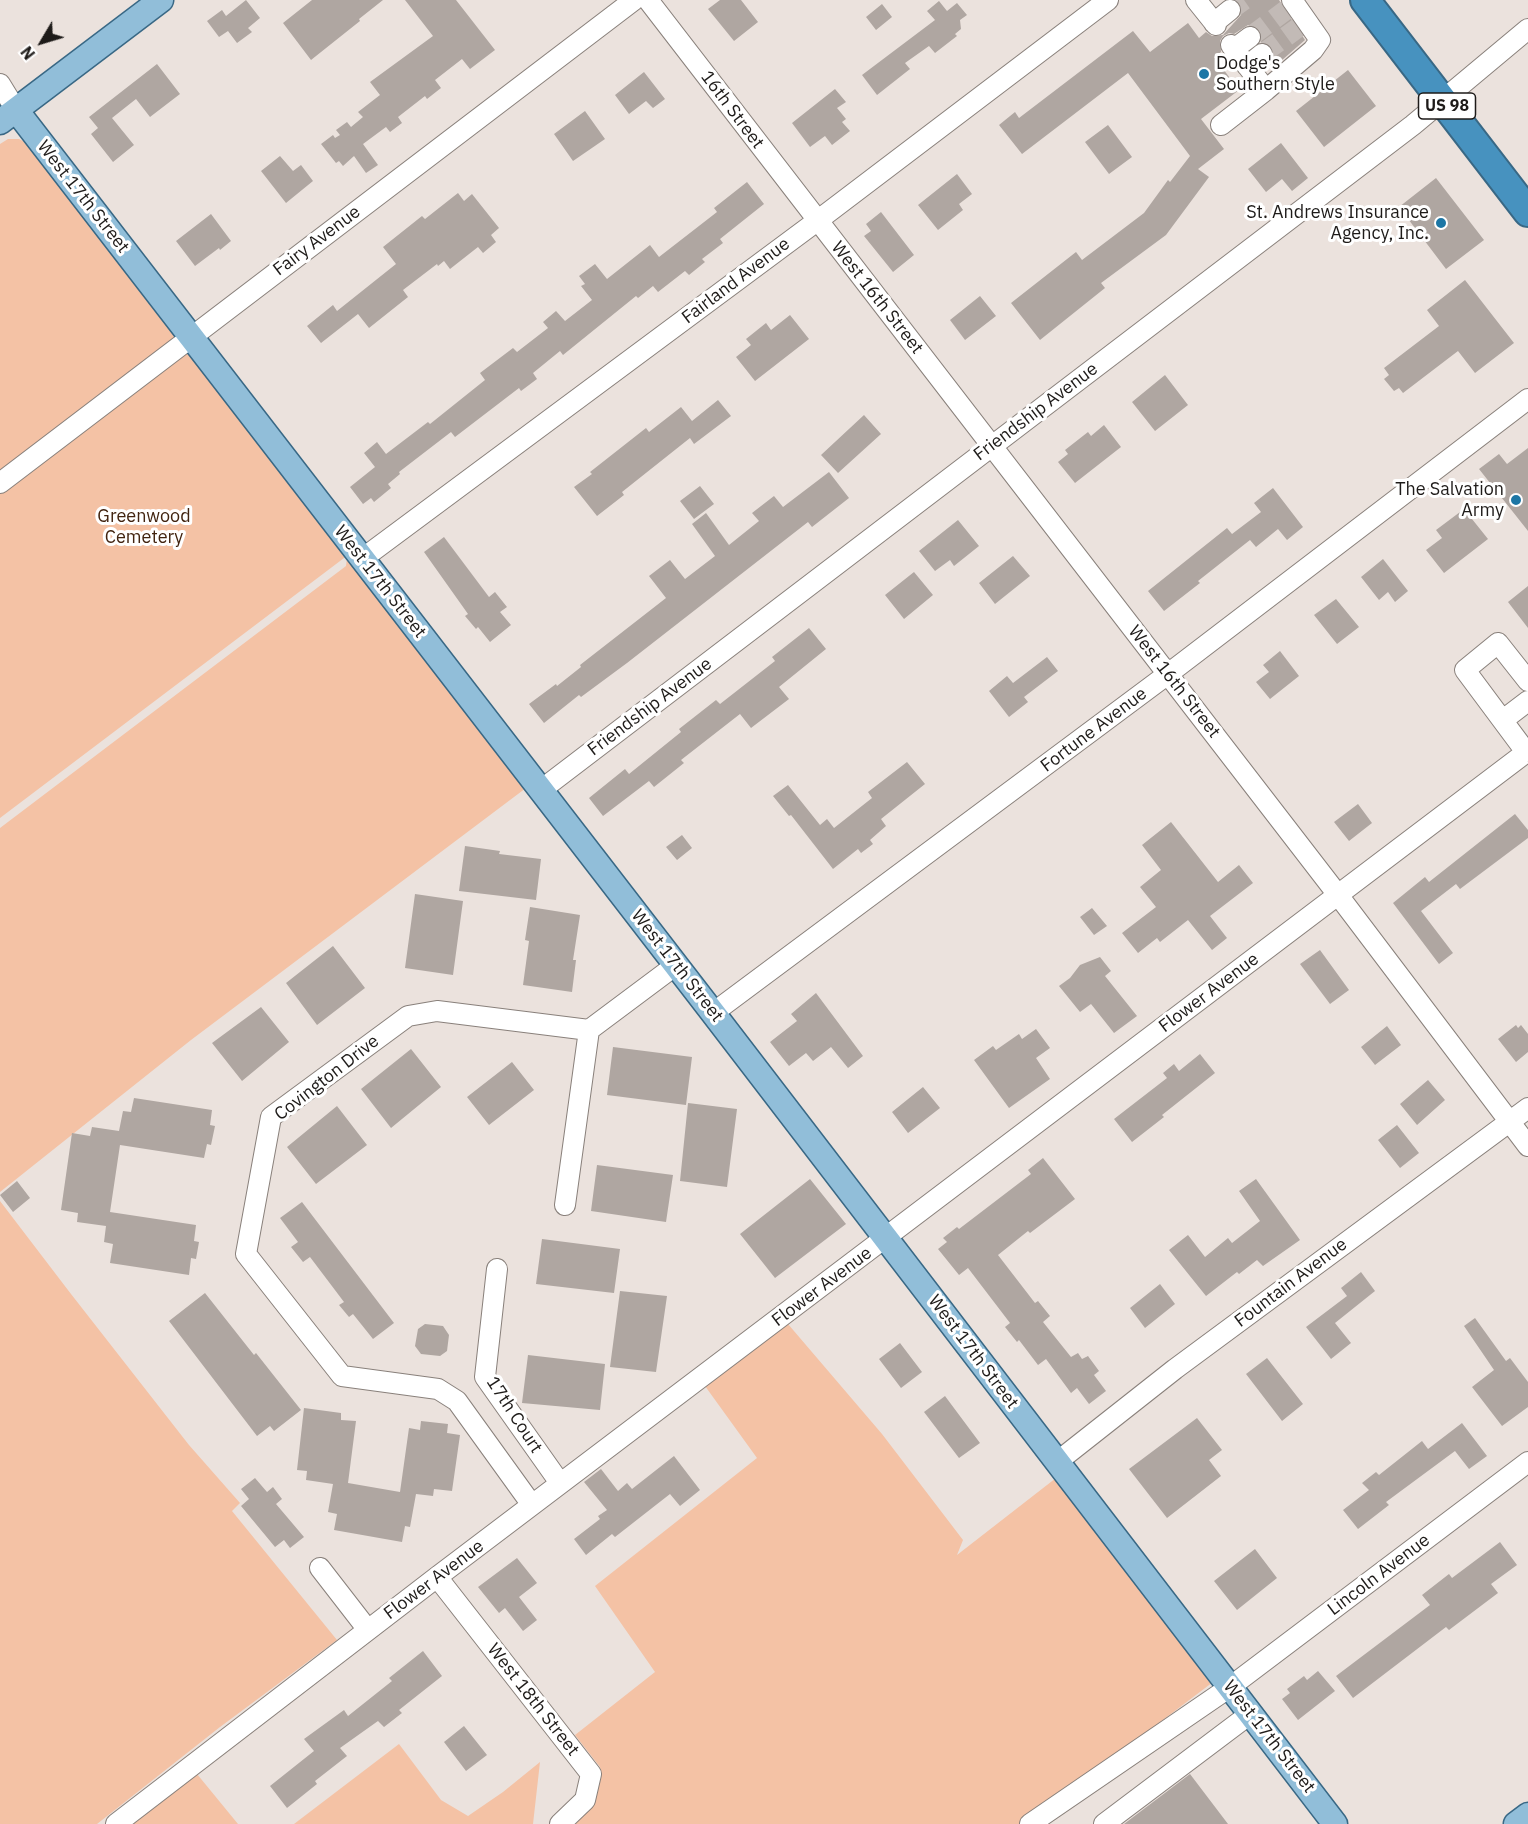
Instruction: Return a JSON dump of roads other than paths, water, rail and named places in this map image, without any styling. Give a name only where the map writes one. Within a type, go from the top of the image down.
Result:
[{"type":"highway","name":"US 98","points":[[1365,0],[1528,212]]},
{"type":"main road","points":[[8,116],[161,0]]},
{"type":"main road","name":"West 17th Street","points":[[8,116],[191,336],[887,1238],[1335,1824]]},
{"type":"main road","points":[[1516,1824],[1528,1815]]},
{"type":"street","name":"Fairy Avenue","points":[[0,483],[634,0]]},
{"type":"street","name":"16th Street","points":[[648,0],[817,221]]},
{"type":"street","name":"Fairland Avenue","points":[[362,560],[817,221],[1102,2]]},
{"type":"street","points":[[1202,2],[1215,24],[1230,10]]},
{"type":"street","points":[[1221,125],[1313,50],[1320,40],[1303,24],[1291,4]]},
{"type":"street","name":"Friendship Avenue","points":[[541,790],[1404,132],[1528,29]]},
{"type":"street","points":[[1238,44],[1247,66],[1266,90]]},
{"type":"street","points":[[1247,66],[1263,54]]},
{"type":"street","points":[[0,84],[8,116]]},
{"type":"street","name":"West 16th Street","points":[[817,221],[1338,895],[1528,1146]]},
{"type":"street","name":"Fortune Avenue","points":[[713,1012],[1168,674],[1528,399]]},
{"type":"street","points":[[1527,752],[1465,670],[1498,643],[1528,681]]},
{"type":"street","points":[[1503,720],[1528,701]]},
{"type":"street","name":"Flower Avenue","points":[[116,1824],[560,1483],[1527,752]]},
{"type":"street","points":[[565,1205],[590,1030],[676,965]]},
{"type":"street","name":"Covington Drive","points":[[532,1505],[457,1401],[438,1389],[342,1376],[246,1254],[271,1118],[408,1016],[437,1011],[590,1030]]},
{"type":"street","name":"Fountain Avenue","points":[[1057,1462],[1175,1369],[1528,1108]]},
{"type":"street","name":"17th Court","points":[[497,1269],[485,1377],[560,1483]]},
{"type":"street","name":"Lincoln Avenue","points":[[1030,1824],[1230,1688],[1528,1462]]},
{"type":"street","points":[[320,1568],[369,1630]]},
{"type":"street","name":"West 18th Street","points":[[437,1577],[591,1774],[585,1800],[560,1824]]},
{"type":"street","points":[[1104,1824],[1250,1714]]},
{"type":"tunnel","points":[[1230,10],[1244,0]]},
{"type":"tunnel","points":[[1250,37],[1286,10]]},
{"type":"tunnel","points":[[1262,54],[1299,27]]},
{"type":"place","name":"Dodge's Southern Style","points":[[1204,74]]},
{"type":"place","name":"St. Andrews Insurance Agency, Inc.","points":[[1441,223]]},
{"type":"place","name":"The Salvation Army","points":[[1516,500]]},
{"type":"park label","name":"Greenwood Cemetery","points":[[144,527]]}]
